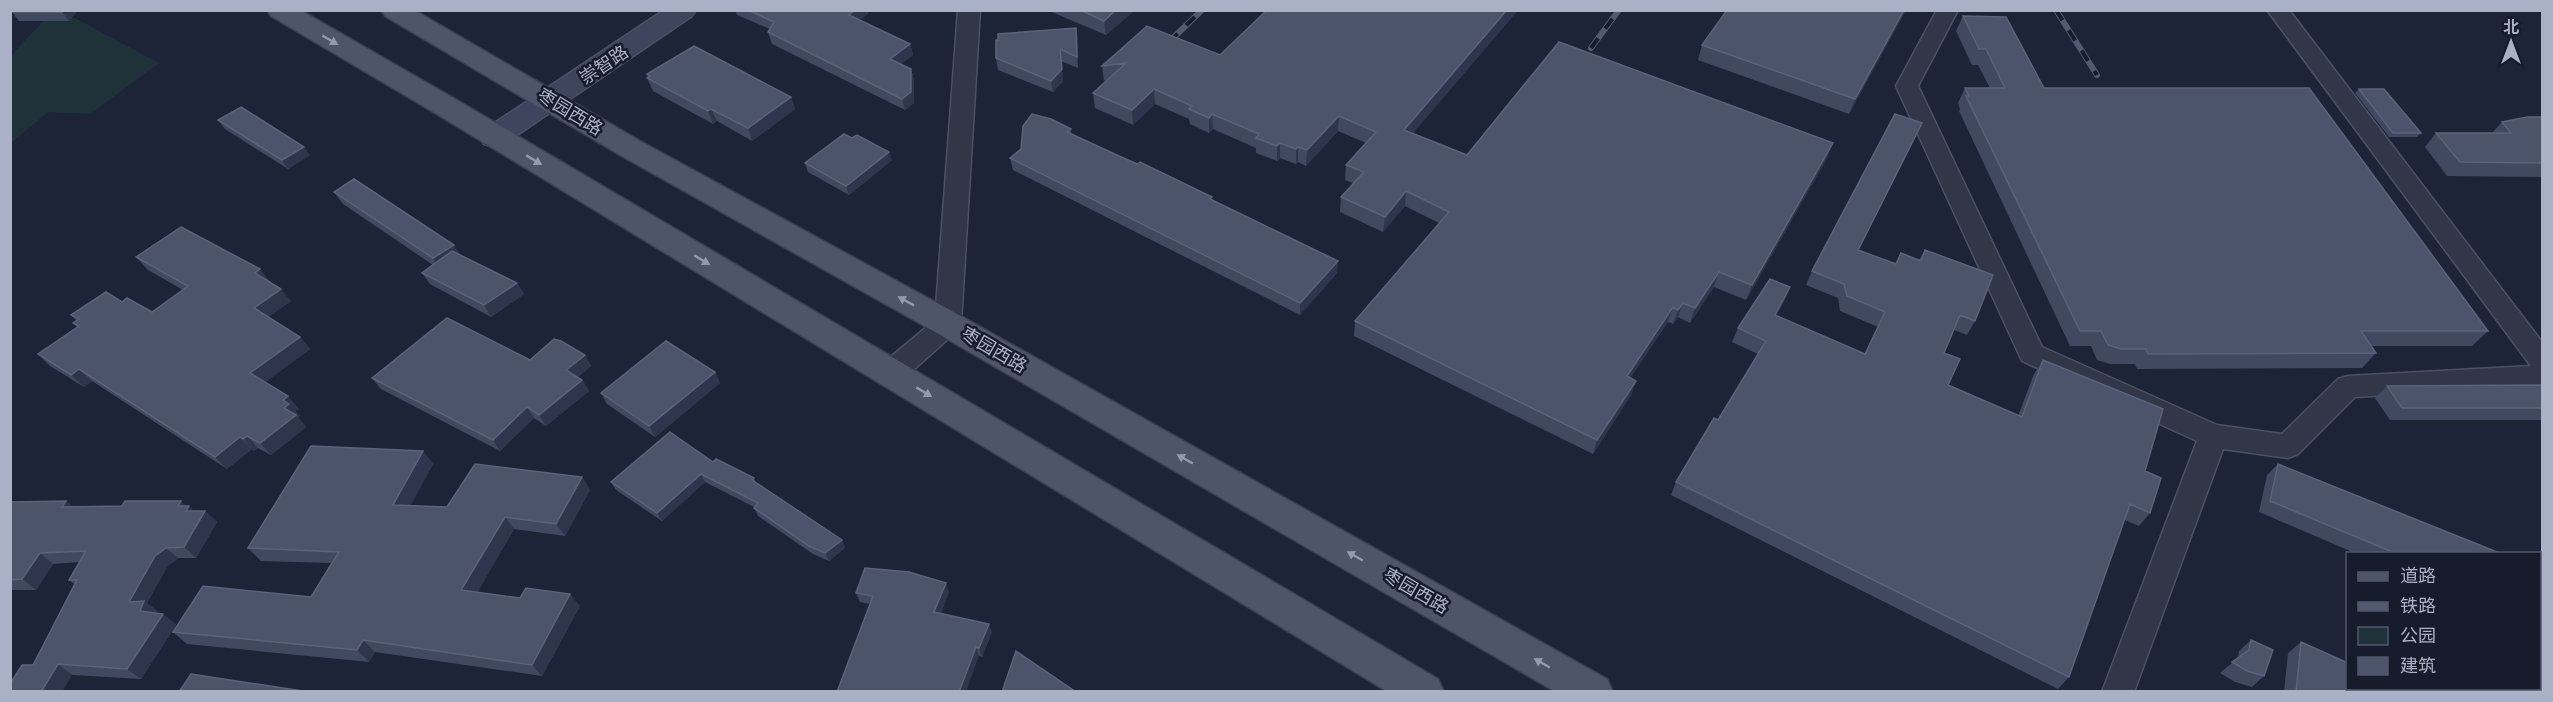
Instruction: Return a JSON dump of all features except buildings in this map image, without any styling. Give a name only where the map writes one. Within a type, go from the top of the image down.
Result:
[{"type":"main road","points":[[280,10],[1424,692]]},
{"type":"main road","name":"枣园西路","points":[[394,10],[630,148],[948,324],[1593,692]]},
{"type":"street","name":"崇智路","points":[[494,137],[551,101],[683,10]]},
{"type":"street","points":[[891,373],[948,324],[969,10]]},
{"type":"street","points":[[1948,10],[1907,86],[2032,354],[2213,436],[2288,446],[2348,387],[2542,376]]},
{"type":"street","points":[[2277,10],[2542,361]]},
{"type":"street","points":[[2118,692],[2213,436]]},
{"type":"green space","points":[[48,16],[75,18],[159,63],[90,114],[48,112],[11,143],[10,57]]},
{"type":"railway","points":[[1169,42],[1202,10]]},
{"type":"railway","points":[[1591,48],[1619,10]]},
{"type":"railway","points":[[2056,10],[2097,75]]}]
